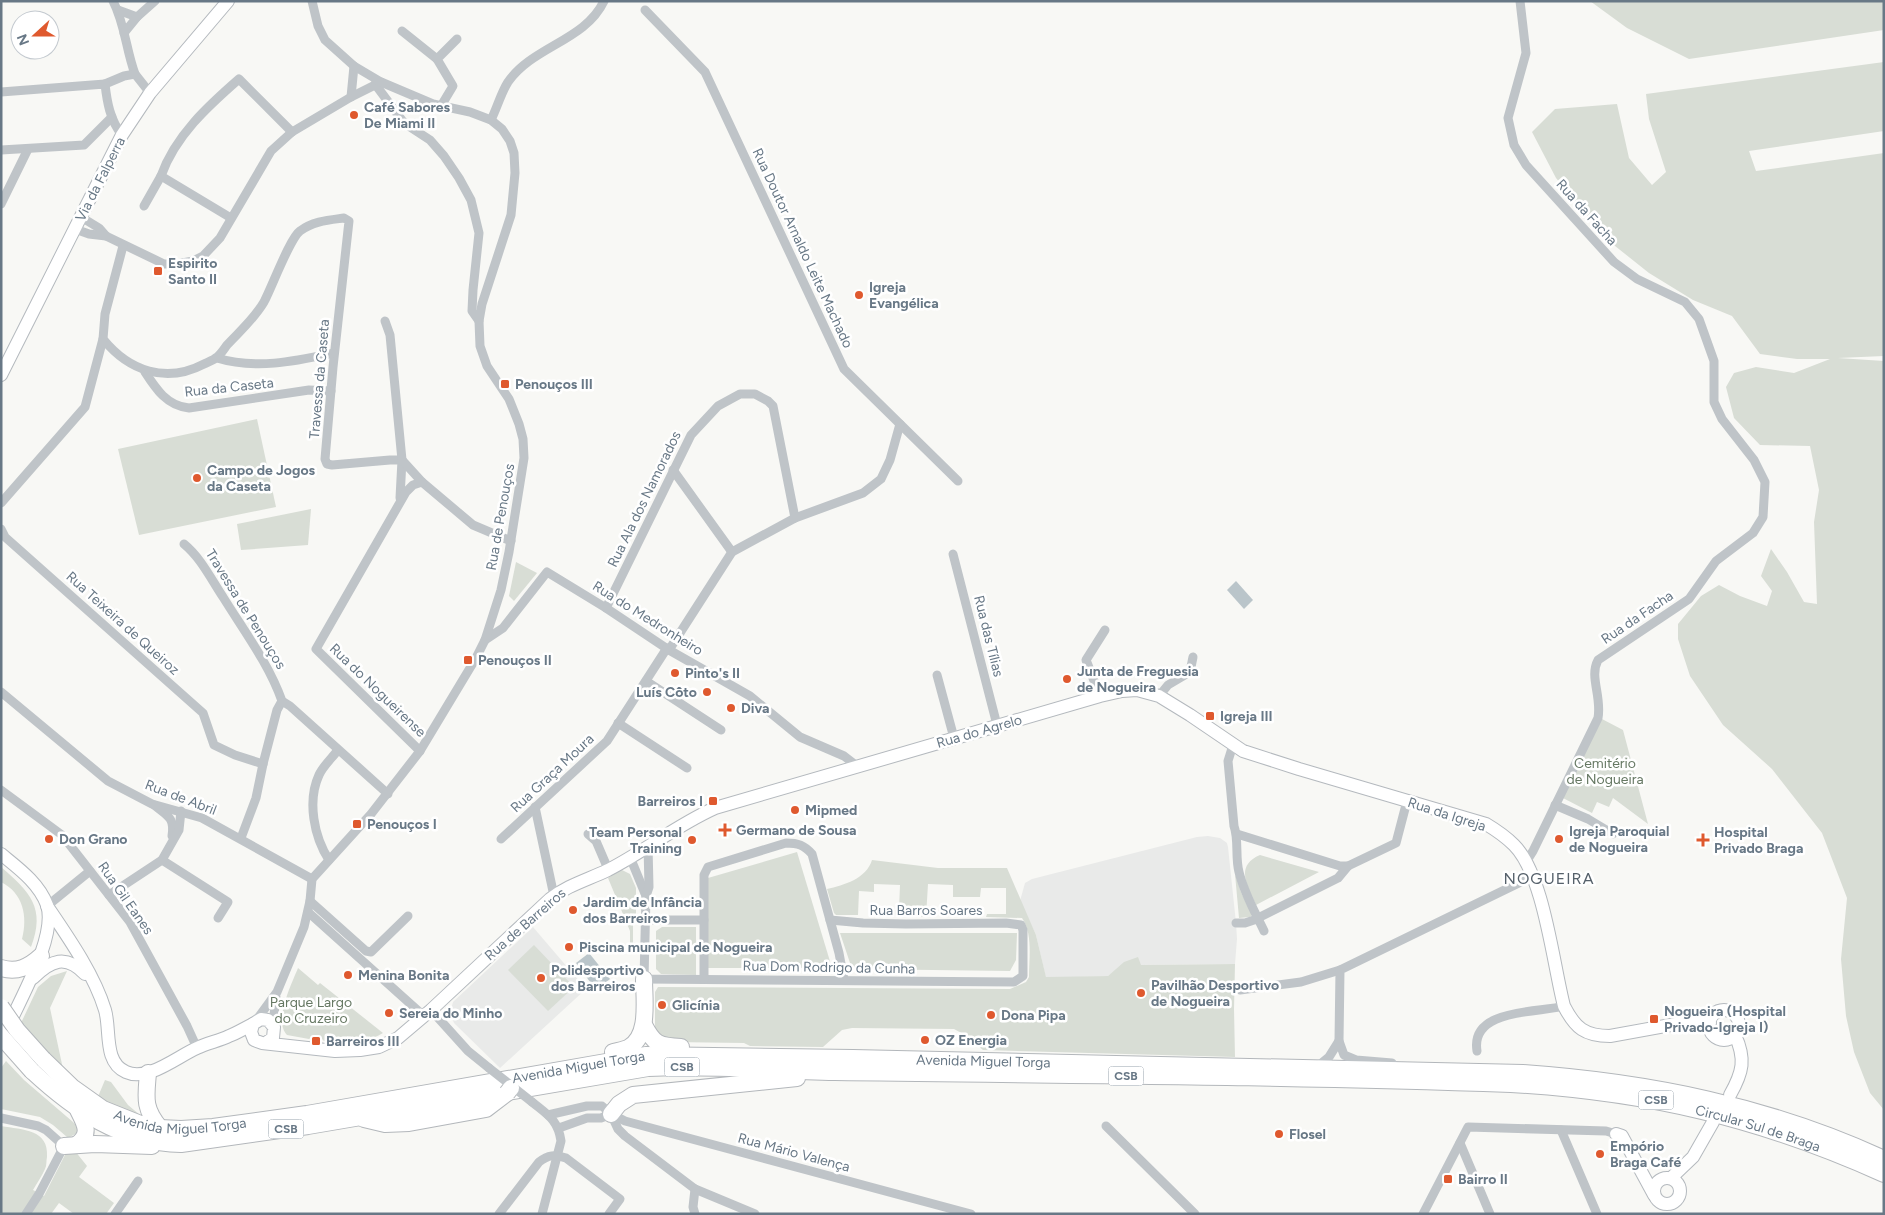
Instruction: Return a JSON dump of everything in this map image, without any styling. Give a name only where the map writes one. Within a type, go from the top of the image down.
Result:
[{"type":"highway","points":[[1,968],[16,971],[28,967],[44,946]]},
{"type":"highway","points":[[566,1068],[585,1058],[627,1049],[634,1044],[644,1024],[644,979]]},
{"type":"highway","name":"Avenida Miguel Torga","points":[[1,1007],[37,1065],[78,1110],[120,1131],[167,1144],[192,1143],[357,1117],[640,1068],[704,1067],[834,1072],[1415,1074]]},
{"type":"highway","points":[[644,1024],[654,1042],[666,1046],[730,1048],[742,1056]]},
{"type":"highway","name":"Avenida Miguel Torga","points":[[1,1036],[37,1065],[103,1109],[138,1123],[181,1130],[270,1119],[646,1055],[1315,1068],[1415,1074]]},
{"type":"highway","points":[[148,1072],[146,1104],[160,1128]]},
{"type":"highway","points":[[611,1114],[620,1104],[633,1096],[773,1082],[834,1072]]},
{"type":"highway","name":"Circular Sul de Braga","points":[[1415,1074],[1523,1073],[1619,1082],[1666,1090],[1789,1121],[1884,1159]]},
{"type":"highway","name":"Circular Sul de Braga","points":[[1415,1074],[1583,1089],[1655,1100],[1707,1111],[1765,1128],[1830,1151],[1884,1174]]},
{"type":"highway","points":[[357,1117],[385,1124],[409,1123],[486,1109],[510,1089]]},
{"type":"highway","points":[[70,1146],[82,1141],[86,1132],[78,1110]]},
{"type":"highway","points":[[70,1146],[95,1144],[151,1146],[167,1144]]},
{"type":"street","points":[[113,1],[118,10],[128,56],[135,74],[150,94]]},
{"type":"street","name":"Via da Falperra","points":[[1,375],[122,135],[150,94],[228,1]]},
{"type":"street","points":[[312,1],[318,26],[325,40],[354,66],[378,83],[404,123],[430,140],[444,156],[471,200],[479,233],[472,311],[479,322]]},
{"type":"street","points":[[492,120],[508,82],[533,59],[586,25],[604,1]]},
{"type":"street","name":"Rua da Facha","points":[[1520,1],[1526,53],[1508,118],[1514,145],[1526,166],[1614,262],[1637,279],[1685,302],[1699,319],[1714,361],[1714,402],[1722,419],[1754,460],[1765,482],[1764,518],[1753,533],[1716,561],[1689,599],[1598,660],[1594,667],[1600,707],[1598,718],[1526,862]]},
{"type":"street","points":[[124,33],[137,16],[155,2]]},
{"type":"street","points":[[118,10],[137,16]]},
{"type":"street","name":"Rua Doutor Arnaldo Leite Machado","points":[[645,10],[704,72],[750,166],[844,369],[958,481]]},
{"type":"street","points":[[402,31],[437,59],[453,86],[441,106]]},
{"type":"street","points":[[437,59],[457,40]]},
{"type":"street","points":[[351,96],[354,66]]},
{"type":"street","points":[[1,92],[105,84],[124,76],[135,74]]},
{"type":"street","points":[[144,206],[161,176],[165,164],[185,132],[211,104],[239,79],[292,132]]},
{"type":"street","points":[[81,216],[122,246],[164,264],[193,261],[203,256],[220,238],[271,151],[292,132],[351,96],[378,83]]},
{"type":"street","name":"Rua de Penouços","points":[[312,878],[388,794],[420,751],[476,658],[485,640],[501,590],[524,458],[523,439],[509,399],[487,366],[480,346],[479,322],[482,304],[511,214],[515,173],[514,153],[510,141],[492,120],[470,112],[441,106],[378,83]]},
{"type":"street","points":[[105,84],[112,117],[116,128],[122,135]]},
{"type":"street","points":[[1,150],[84,145],[112,117]]},
{"type":"street","points":[[1,204],[28,149]]},
{"type":"street","points":[[161,176],[231,218]]},
{"type":"street","name":"Travessa da Caseta","points":[[217,358],[226,346],[248,325],[263,302],[286,252],[299,231],[320,221],[344,218],[349,221],[334,353],[325,459],[327,464],[332,465],[402,460]]},
{"type":"street","points":[[75,229],[89,234],[106,236]]},
{"type":"street","points":[[1,503],[85,408],[103,339],[105,314],[122,246]]},
{"type":"street","points":[[385,320],[390,334],[402,460],[400,503]]},
{"type":"street","points":[[103,339],[112,350],[145,372],[171,374],[191,371],[217,358],[255,365],[334,353]]},
{"type":"street","name":"Rua da Caseta","points":[[145,372],[163,396],[170,402],[189,408],[309,390],[331,391]]},
{"type":"street","name":"Rua Ala dos Namorados","points":[[606,608],[691,435],[718,406],[740,394],[755,394],[768,400],[773,406],[795,518]]},
{"type":"street","points":[[674,470],[732,552],[795,518],[864,493],[880,479],[890,460],[900,424]]},
{"type":"street","points":[[402,460],[422,482],[473,525],[511,541]]},
{"type":"street","points":[[400,503],[406,492],[414,485],[422,482]]},
{"type":"street","name":"Rua do Nogueirense","points":[[400,503],[316,649],[420,751]]},
{"type":"street","name":"Rua Teixeira de Queiroz","points":[[1,529],[5,537],[204,713],[214,745],[263,764]]},
{"type":"street","name":"Travessa de Penouços","points":[[184,544],[192,550],[256,648],[274,680],[282,701],[290,706],[388,794]]},
{"type":"street","name":"Rua Graça Moura","points":[[501,840],[607,741],[732,552]]},
{"type":"street","name":"Rua das Tílias","points":[[953,554],[997,725]]},
{"type":"street","name":"Rua do Medronheiro","points":[[485,640],[503,628],[547,572],[668,649],[750,696],[800,737],[844,756],[857,766]]},
{"type":"street","points":[[1100,696],[1086,660],[1105,630]]},
{"type":"street","points":[[1158,696],[1168,685],[1189,673],[1193,657]]},
{"type":"street","points":[[937,675],[954,738]]},
{"type":"street","points":[[646,681],[721,730]]},
{"type":"street","name":"Rua da Igreja","points":[[1100,696],[1137,690],[1158,696],[1243,751],[1486,824],[1515,846],[1533,876],[1564,1006],[1578,1028],[1599,1036],[1610,1036],[1687,1022],[1710,1023]]},
{"type":"street","name":"Rua de Abril","points":[[1,692],[108,781],[152,804],[202,818],[312,878]]},
{"type":"street","name":"Rua do Agrelo","points":[[857,766],[1100,696]]},
{"type":"street","points":[[241,838],[256,798],[277,710],[282,701]]},
{"type":"street","points":[[618,723],[687,768]]},
{"type":"street","points":[[1233,745],[1228,761],[1234,826],[1237,834],[1236,844],[1239,871],[1246,894],[1264,931]]},
{"type":"street","points":[[329,860],[318,837],[314,814],[314,795],[319,775],[338,750]]},
{"type":"street","points":[[836,754],[843,770]]},
{"type":"street","name":"Rua de Barreiros","points":[[267,1035],[289,1046],[335,1051],[360,1050],[379,1046],[398,1038],[428,1013],[554,896],[571,885],[608,870],[694,818],[715,808],[857,766]]},
{"type":"street","name":"Rua Gil Eanes","points":[[1,790],[62,835],[130,922],[188,1026],[197,1048]]},
{"type":"street","points":[[1236,923],[1245,923],[1258,918],[1338,878],[1348,866],[1396,843],[1407,801]]},
{"type":"street","points":[[152,804],[170,818],[174,827],[172,843]]},
{"type":"street","points":[[1555,805],[1613,834]]},
{"type":"street","points":[[535,807],[554,896]]},
{"type":"street","points":[[109,895],[162,860],[179,830],[180,811]]},
{"type":"street","points":[[588,834],[596,842],[608,870]]},
{"type":"street","points":[[1237,834],[1340,866],[1348,866]]},
{"type":"street","points":[[704,980],[704,875],[708,867],[786,843],[797,843],[806,847],[812,854],[844,980]]},
{"type":"street","points":[[644,979],[646,896],[649,888],[648,846]]},
{"type":"street","points":[[1,854],[32,882],[67,936],[92,982],[105,1011],[111,1054],[116,1065],[127,1073],[139,1074],[168,1064],[197,1048],[230,1036],[261,1019],[265,1019],[267,1035]]},
{"type":"street","points":[[630,857],[646,896]]},
{"type":"street","points":[[162,860],[228,902],[218,918]]},
{"type":"street","points":[[1,1043],[44,946],[47,906],[90,871]]},
{"type":"street","points":[[1240,990],[1301,982],[1340,970],[1533,876]]},
{"type":"street","points":[[267,1035],[277,992],[304,927],[310,901],[312,878]]},
{"type":"street","points":[[310,901],[366,951],[371,952],[408,916]]},
{"type":"street","points":[[308,912],[428,1013],[468,1051],[490,1068],[510,1089],[532,1102],[548,1115],[559,1128],[561,1141],[542,1214]]},
{"type":"street","points":[[645,920],[704,920]]},
{"type":"street","name":"Rua Barros Soares","points":[[830,920],[872,924],[1006,923],[1021,925],[1023,930],[1024,970],[1023,976],[1014,982]]},
{"type":"street","points":[[44,946],[61,934],[67,936]]},
{"type":"street","points":[[44,946],[62,961],[78,967],[92,982]]},
{"type":"street","points":[[28,982],[42,969],[55,962],[62,961]]},
{"type":"street","points":[[1340,970],[1339,1041],[1344,1055],[1356,1060],[1392,1062],[1415,1074]]},
{"type":"street","name":"Rua Dom Rodrigo da Cunha","points":[[644,979],[1014,982]]},
{"type":"street","points":[[267,1035],[251,1032],[254,1023],[277,992]]},
{"type":"street","points":[[1478,1051],[1477,1036],[1486,1026],[1502,1016],[1564,1006]]},
{"type":"street","points":[[1724,1010],[1733,1013],[1738,1021],[1738,1031],[1727,1039],[1718,1038],[1711,1032],[1710,1023],[1712,1016],[1718,1011],[1724,1010]]},
{"type":"street","points":[[230,1036],[267,1035]]},
{"type":"street","points":[[1730,1095],[1743,1065],[1741,1049],[1735,1035]]},
{"type":"street","points":[[1315,1068],[1329,1057],[1339,1041]]},
{"type":"street","name":"Rua Mário Valença","points":[[548,1115],[595,1105],[602,1106],[611,1114],[625,1121],[971,1214]]},
{"type":"street","points":[[559,1128],[587,1118],[602,1118],[611,1114],[618,1130],[624,1136],[696,1190],[755,1214]]},
{"type":"street","points":[[1,1118],[38,1126],[70,1146],[26,1214]]},
{"type":"street","points":[[1693,1157],[1668,1178],[1656,1184],[1656,1198],[1661,1203],[1670,1204],[1679,1194],[1689,1173],[1693,1157],[1713,1122]]},
{"type":"street","points":[[1106,1126],[1195,1214]]},
{"type":"street","points":[[1423,1214],[1468,1127],[1606,1130],[1622,1136],[1665,1214]]},
{"type":"street","points":[[1561,1130],[1597,1214]]},
{"type":"street","points":[[1460,1143],[1490,1214]]},
{"type":"street","points":[[499,1214],[539,1162],[545,1157],[557,1154],[566,1158],[620,1200],[609,1214]]},
{"type":"street","points":[[1637,1164],[1649,1171],[1676,1180],[1679,1194],[1676,1214]]},
{"type":"street","points":[[115,1214],[138,1181]]},
{"type":"street","points":[[695,1214],[693,1207],[696,1190]]},
{"type":"shaded area","points":[[1236,581],[1253,600],[1244,609],[1227,590]]},
{"type":"shaded area","points":[[1197,837],[1220,838],[1227,843],[1228,847],[1237,939],[1235,964],[1141,965],[1116,970],[1108,976],[1046,978],[1036,935],[1020,901],[1025,883],[1032,879]]},
{"type":"shaded area","points":[[533,927],[586,989],[500,1068],[454,1023],[450,1013],[453,1002]]},
{"type":"shaded area","name":"Piscina municipal de Nogueira","points":[[589,953],[610,979],[596,990],[576,963]]},
{"type":"green space","points":[[1590,1],[1884,1],[1884,30],[1689,59],[1627,28]]},
{"type":"green space","points":[[1884,62],[1884,131],[1749,151],[1756,171],[1884,153],[1884,356],[1838,358],[1884,361],[1884,1110],[1870,1093],[1854,1052],[1846,1016],[1841,959],[1847,898],[1822,833],[1772,769],[1723,725],[1690,676],[1678,639],[1678,624],[1701,596],[1719,585],[1740,596],[1767,606],[1772,591],[1761,576],[1771,549],[1804,602],[1817,604],[1814,522],[1819,490],[1810,446],[1760,445],[1734,418],[1726,387],[1734,373],[1756,367],[1794,373],[1830,359],[1797,359],[1760,354],[1732,316],[1693,300],[1649,273],[1605,238],[1556,178],[1532,132],[1555,109],[1617,104],[1629,158],[1652,185],[1666,172],[1649,119],[1646,94]]},
{"type":"green space","name":"Campo de Jogos da Caseta","points":[[257,419],[276,507],[139,535],[118,449]]},
{"type":"green space","points":[[311,509],[308,545],[241,550],[237,524]]},
{"type":"green space","points":[[516,562],[537,573],[514,601],[509,596]]},
{"type":"green space","name":"Cemitério de Nogueira","points":[[1602,719],[1623,730],[1648,824],[1613,798],[1609,807],[1597,802],[1592,813],[1561,797]]},
{"type":"green space","points":[[797,852],[832,968],[708,968],[708,878]]},
{"type":"green space","points":[[1260,855],[1319,872],[1256,905],[1247,884],[1245,871],[1247,865]]},
{"type":"green space","points":[[872,860],[938,868],[1007,868],[1036,935],[1046,977],[1108,976],[1124,962],[1138,957],[1141,965],[1235,964],[1235,1057],[983,1050],[965,1035],[954,1029],[852,1028],[842,1030],[823,1047],[671,1042],[663,1039],[655,1030],[655,992],[658,987],[1010,989],[1026,982],[1029,977],[1030,946],[1028,931],[1022,918],[986,917],[987,914],[1006,914],[1006,888],[981,888],[980,897],[953,897],[953,885],[928,884],[926,917],[890,915],[890,910],[899,910],[900,885],[874,884],[874,892],[859,891],[858,915],[836,915],[827,889],[854,880],[865,872]]},
{"type":"green space","points":[[1,867],[27,893],[36,911],[37,922],[31,947],[22,939],[24,914],[22,906],[14,892],[1,882]]},
{"type":"green space","points":[[622,870],[630,874],[636,888],[636,915],[633,915],[633,944],[630,944],[630,931],[608,878],[617,871]]},
{"type":"green space","points":[[1235,874],[1252,915],[1250,917],[1239,918]]},
{"type":"green space","points":[[662,927],[696,927],[696,975],[661,974],[656,969],[656,931]]},
{"type":"green space","points":[[840,933],[1017,933],[1016,960],[1010,971],[855,969],[851,966]]},
{"type":"green space","name":"Polidesportivo dos Barreiros","points":[[534,945],[574,987],[548,1011],[508,970]]},
{"type":"green space","name":"Parque Largo do Cruzeiro","points":[[298,968],[383,1033],[362,1041],[347,1042],[324,1041],[320,1037],[313,1036],[309,1039],[287,1035],[283,1029],[283,1012],[288,992]]},
{"type":"green space","points":[[67,971],[50,1008],[63,1069],[44,1052],[21,1023],[38,987],[51,976]]},
{"type":"green space","points":[[6,1061],[24,1080],[77,1126],[77,1133],[67,1137],[40,1117],[1,1109],[1,1068]]},
{"type":"green space","points":[[105,1080],[111,1082],[128,1105],[140,1115],[125,1113],[97,1099]]},
{"type":"green space","points":[[1,1126],[26,1130],[39,1136],[44,1141],[47,1157],[46,1166],[33,1190],[44,1196],[66,1153],[75,1151],[87,1166],[79,1177],[114,1203],[106,1214],[74,1214],[59,1203],[51,1214],[1,1214]]},
{"type":"place","name":"Café Sabores De Miami II","points":[[354,115]]},
{"type":"place","name":"Espirito Santo II","points":[[158,271]]},
{"type":"place","name":"Igreja Evangélica","points":[[859,295]]},
{"type":"place","name":"Penouços III","points":[[505,384]]},
{"type":"place","name":"Campo de Jogos da Caseta","points":[[197,478]]},
{"type":"place","name":"Penouços II","points":[[468,660]]},
{"type":"place","name":"Pinto's II","points":[[675,673]]},
{"type":"place","name":"Junta de Freguesia de Nogueira","points":[[1067,679]]},
{"type":"place","name":"Luís Côto","points":[[707,692]]},
{"type":"place","name":"Diva","points":[[731,708]]},
{"type":"place","name":"Igreja III","points":[[1210,716]]},
{"type":"place","name":"Barreiros I","points":[[713,801]]},
{"type":"place","name":"Mipmed","points":[[795,810]]},
{"type":"place","name":"Penouços I","points":[[357,824]]},
{"type":"place","name":"Germano de Sousa","points":[[725,830]]},
{"type":"place","name":"Don Grano","points":[[49,839]]},
{"type":"place","name":"Igreja Paroquial de Nogueira","points":[[1559,839]]},
{"type":"place","name":"Team Personal Training","points":[[692,840]]},
{"type":"place","name":"Hospital Privado Braga","points":[[1703,840]]},
{"type":"place","name":"Jardim de Infância dos Barreiros","points":[[573,910]]},
{"type":"place","name":"Piscina municipal de Nogueira","points":[[569,947]]},
{"type":"place","name":"Menina Bonita","points":[[348,975]]},
{"type":"place","name":"Polidesportivo dos Barreiros","points":[[541,978]]},
{"type":"place","name":"Pavilhão Desportivo de Nogueira","points":[[1141,993]]},
{"type":"place","name":"Glicínia","points":[[662,1005]]},
{"type":"place","name":"Sereia do Minho","points":[[389,1013]]},
{"type":"place","name":"Dona Pipa","points":[[991,1015]]},
{"type":"place","name":"Nogueira (Hospital Privado-Igreja I)","points":[[1654,1019]]},
{"type":"place","name":"OZ Energia","points":[[925,1040]]},
{"type":"place","name":"Barreiros III","points":[[316,1041]]},
{"type":"place","name":"Flosel","points":[[1279,1134]]},
{"type":"place","name":"Empório Braga Café","points":[[1600,1154]]},
{"type":"place","name":"Bairro II","points":[[1448,1179]]},
{"type":"district","name":"NOGUEIRA","points":[[1549,878]]}]
